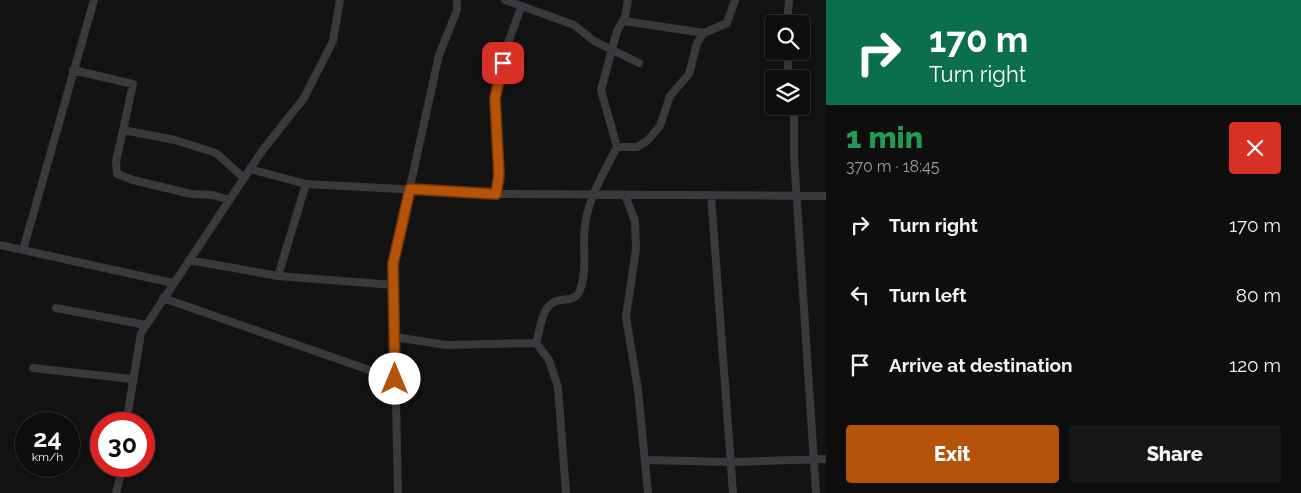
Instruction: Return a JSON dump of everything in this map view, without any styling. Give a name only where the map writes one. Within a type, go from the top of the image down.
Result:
[{"type":"street","points":[[23,250],[94,0]]},
{"type":"street","points":[[128,412],[141,333],[250,169],[304,98],[333,41],[340,0]]},
{"type":"street","points":[[456,13],[457,0]]},
{"type":"street","points":[[398,493],[393,264],[439,55],[456,13],[464,0]]},
{"type":"street","points":[[505,0],[574,25],[594,41],[611,51],[639,63]]},
{"type":"street","points":[[536,343],[546,310],[551,304],[571,300],[580,290],[584,275],[585,225],[593,195],[617,147],[608,110],[602,97],[611,51],[617,31],[624,21],[628,0]]},
{"type":"street","points":[[624,21],[704,33],[724,26],[730,18],[736,0]]},
{"type":"street","points":[[787,15],[789,0]]},
{"type":"street","points":[[496,194],[499,175],[495,98],[507,46],[521,7]]},
{"type":"street","points":[[617,147],[638,147],[655,132],[670,96],[689,74],[696,43],[704,33]]},
{"type":"street","points":[[73,70],[133,84],[116,161],[117,174],[133,180],[191,194],[213,195],[229,200]]},
{"type":"street","points":[[794,115],[797,197],[816,493]]},
{"type":"street","points":[[123,130],[175,140],[216,152],[244,178]]},
{"type":"street","points":[[250,169],[306,184],[496,194],[826,196]]},
{"type":"street","points":[[278,276],[306,184]]},
{"type":"street","points":[[625,195],[635,221],[636,249],[626,317],[646,460],[648,493]]},
{"type":"street","points":[[710,196],[734,493]]},
{"type":"street","points":[[0,245],[173,283]]},
{"type":"street","points":[[189,260],[278,276],[394,285]]},
{"type":"street","points":[[164,298],[395,379]]},
{"type":"street","points":[[56,308],[146,325]]},
{"type":"street","points":[[395,337],[446,345],[536,343]]},
{"type":"street","points":[[536,343],[549,360],[558,387],[566,493]]},
{"type":"street","points":[[33,368],[132,379]]},
{"type":"street","points":[[646,460],[731,462],[826,459]]},
{"type":"street","points":[[116,493],[120,477]]},
{"type":"route","points":[[395,379],[393,264],[410,189],[496,194],[499,175],[495,98],[503,63]]}]
